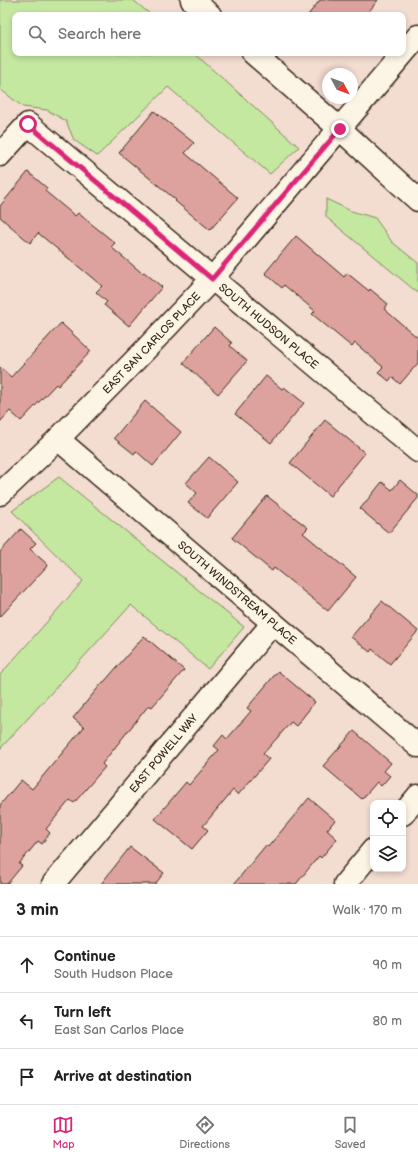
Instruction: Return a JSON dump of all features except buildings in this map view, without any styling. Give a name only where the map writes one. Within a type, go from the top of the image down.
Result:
[{"type":"street","points":[[192,0],[206,12]]},
{"type":"street","name":"EAST SAN CARLOS PLACE","points":[[406,50],[418,36]]},
{"type":"street","points":[[256,56],[418,200]]},
{"type":"street","name":"EAST SAN CARLOS PLACE","points":[[0,494],[140,356],[212,279],[401,56]]},
{"type":"street","name":"SOUTH HUDSON PLACE","points":[[0,155],[28,124],[418,451]]},
{"type":"street","name":"SOUTH WINDSTREAM PLACE","points":[[58,438],[418,746]]},
{"type":"street","name":"EAST POWELL WAY","points":[[53,884],[273,623]]},
{"type":"street","points":[[406,810],[418,796]]},
{"type":"street","points":[[345,884],[370,854]]},
{"type":"green space","points":[[0,0],[133,0],[147,12],[12,12],[12,56],[197,56],[299,147],[270,174],[168,87],[97,156],[74,140],[66,121],[47,110],[23,107],[0,89]]},
{"type":"green space","points":[[326,199],[351,211],[375,218],[392,242],[418,263],[418,293],[326,217]]},
{"type":"green space","points":[[59,477],[244,627],[208,669],[131,605],[0,749],[0,675],[83,581],[12,511]]},
{"type":"route","points":[[28,124],[212,279],[340,129]]}]
